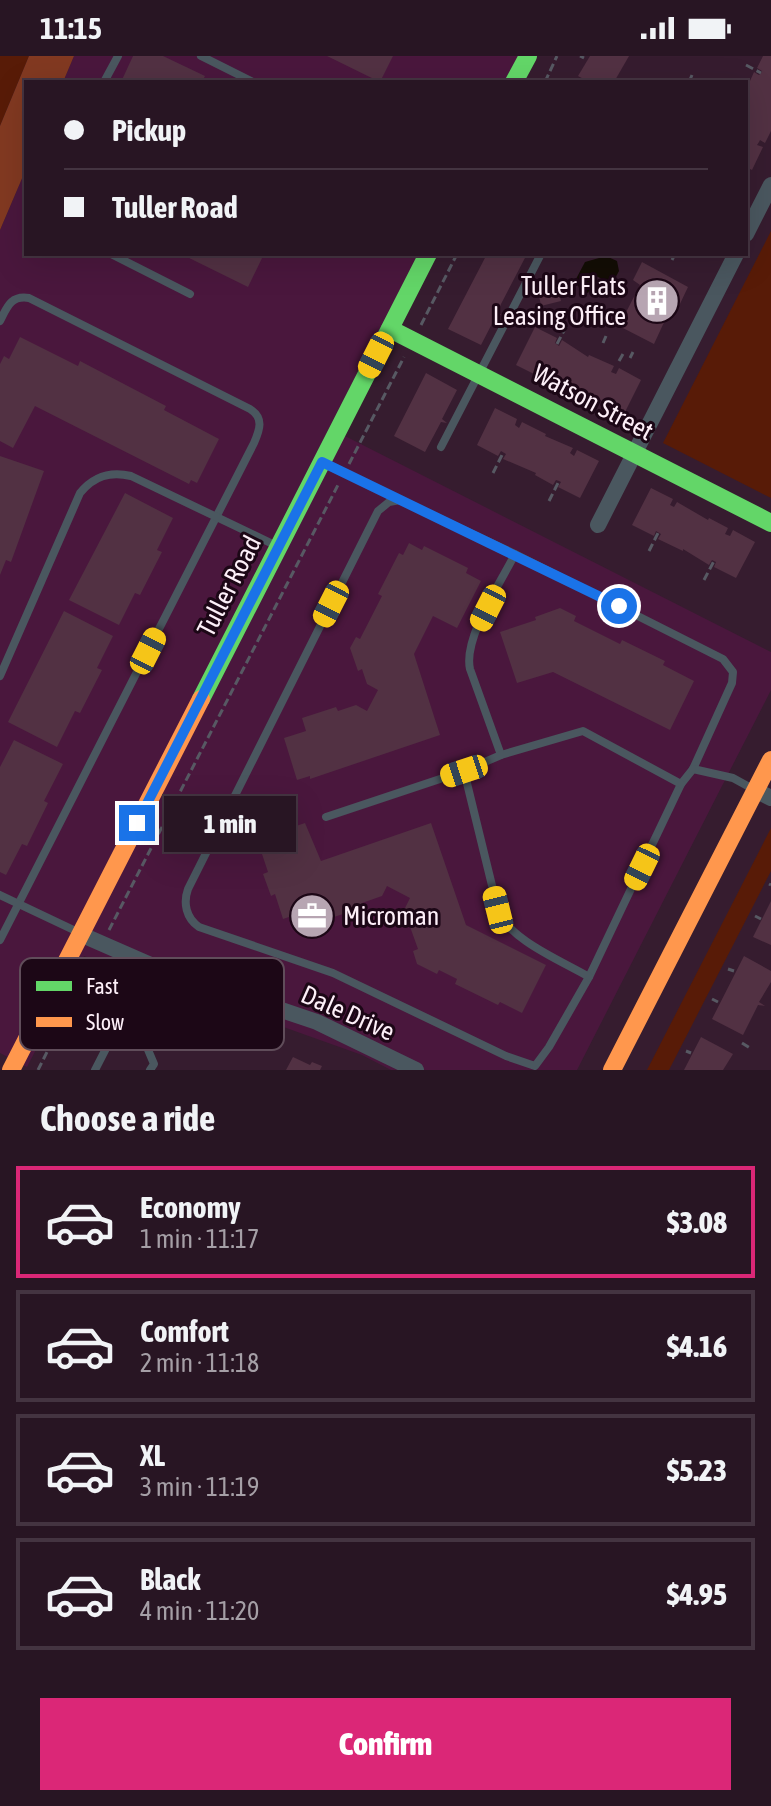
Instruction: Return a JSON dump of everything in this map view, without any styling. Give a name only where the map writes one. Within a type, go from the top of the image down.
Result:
[{"type":"street","points":[[517,80],[528,56]]},
{"type":"street","points":[[748,231],[766,205],[771,185]]},
{"type":"street","points":[[748,196],[766,205]]},
{"type":"street","name":"Tuller Road","points":[[68,958],[427,256]]},
{"type":"street","points":[[598,525],[735,256]]},
{"type":"street","name":"Watson Street","points":[[390,329],[771,523]]},
{"type":"street","points":[[612,1070],[763,794],[771,760]]},
{"type":"street","name":"Dale Drive","points":[[80,934],[134,958]]},
{"type":"street","name":"Dale Drive","points":[[284,1011],[317,1022],[416,1070]]},
{"type":"street","name":"Tuller Road","points":[[11,1070],[21,1050]]},
{"type":"lane","points":[[105,80],[118,56]]},
{"type":"lane","points":[[201,56],[249,80]]},
{"type":"lane","points":[[115,256],[190,294]]},
{"type":"lane","points":[[441,447],[540,256]]},
{"type":"lane","points":[[0,321],[12,300],[29,298],[255,412],[260,423],[260,431],[0,940]]},
{"type":"lane","points":[[322,462],[402,500],[515,554],[730,665],[734,675],[693,769],[681,784],[589,977],[535,1066],[333,973],[199,927],[187,913],[188,889],[378,511],[389,502],[402,500]]},
{"type":"lane","points":[[0,676],[77,500],[89,483],[112,473],[131,476],[278,547]]},
{"type":"lane","points":[[501,755],[470,669],[469,655],[475,635],[515,554]]},
{"type":"lane","points":[[326,817],[464,771],[501,755],[583,731],[681,784]]},
{"type":"lane","points":[[693,769],[733,778],[763,794]]},
{"type":"lane","points":[[464,771],[503,922],[511,932],[589,977]]},
{"type":"lane","points":[[0,895],[80,934]]},
{"type":"lane","points":[[95,1070],[105,1050]]},
{"type":"lane","points":[[148,1050],[154,1064],[150,1070]]},
{"type":"path","points":[[546,80],[557,56]]},
{"type":"path","points":[[746,65],[761,73]]},
{"type":"path","points":[[690,80],[692,75]]},
{"type":"path","points":[[420,326],[456,256]]},
{"type":"path","points":[[672,260],[674,256]]},
{"type":"path","points":[[557,344],[567,325]]},
{"type":"path","points":[[603,343],[606,336]]},
{"type":"path","points":[[630,358],[633,352]]},
{"type":"path","points":[[619,361],[623,354]]},
{"type":"path","points":[[94,958],[402,362]]},
{"type":"path","points":[[493,473],[503,453]]},
{"type":"path","points":[[549,501],[559,481]]},
{"type":"path","points":[[649,551],[658,533]]},
{"type":"path","points":[[704,580],[714,561]]},
{"type":"path","points":[[755,916],[761,919]]},
{"type":"path","points":[[728,969],[734,971]]},
{"type":"path","points":[[712,999],[718,1002]]},
{"type":"path","points":[[742,1043],[750,1048]]},
{"type":"path","points":[[38,1070],[48,1050]]},
{"type":"path","points":[[686,1051],[691,1053]]},
{"type":"shaded area","points":[[0,56],[29,56],[0,126]]},
{"type":"shaded area","points":[[29,56],[74,56],[64,80],[24,80],[24,174],[0,230],[0,126]]},
{"type":"shaded area","points":[[74,56],[532,56],[520,80],[64,80]]},
{"type":"shaded area","points":[[24,174],[24,256],[431,256],[341,434],[771,652],[771,690],[577,1070],[391,1070],[362,1055],[284,1027],[284,958],[20,958],[20,1050],[36,1050],[27,1067],[0,1053],[0,230]]},
{"type":"shaded area","points":[[771,231],[771,498],[663,443]]},
{"type":"shaded area","points":[[606,256],[617,261],[619,271],[612,284],[596,276],[588,293],[579,288],[576,279],[585,262]]},
{"type":"shaded area","points":[[771,828],[771,871],[669,1070],[647,1070]]},
{"type":"building","points":[[133,56],[163,56],[205,76],[203,80],[122,80]]},
{"type":"building","points":[[327,56],[393,56],[381,80]]},
{"type":"building","points":[[590,56],[629,56],[615,80],[585,80],[578,76]]},
{"type":"building","points":[[763,56],[771,56],[771,131],[765,143],[760,140],[757,145],[763,147],[752,170],[748,168],[748,86],[754,72],[759,75],[762,71],[757,68]]},
{"type":"building","points":[[185,256],[263,256],[248,287]]},
{"type":"building","points":[[486,256],[526,256],[501,304],[498,312],[503,316],[497,314],[481,345],[448,329]]},
{"type":"building","name":"Tuller Flats Leasing Office","points":[[642,262],[688,287],[678,308],[672,305],[654,344],[619,326],[640,285],[633,280]]},
{"type":"building","points":[[555,276],[561,301],[541,306],[536,280]]},
{"type":"building","points":[[535,327],[557,338],[555,343],[559,346],[562,340],[588,357],[614,366],[611,372],[616,374],[619,368],[641,380],[622,418],[600,407],[602,401],[598,398],[595,404],[543,378],[546,372],[541,370],[538,376],[516,365]]},
{"type":"building","points":[[20,337],[78,366],[80,361],[166,406],[164,410],[219,439],[197,483],[191,480],[189,484],[35,406],[13,448],[0,441],[0,364],[4,356],[9,359]]},
{"type":"building","points":[[426,373],[457,390],[442,419],[447,423],[441,422],[425,452],[394,436]]},
{"type":"building","points":[[495,408],[517,419],[515,425],[519,428],[522,422],[573,448],[570,453],[574,456],[577,450],[599,461],[580,498],[558,487],[561,482],[556,480],[553,485],[536,473],[503,459],[506,454],[501,451],[498,456],[477,445]]},
{"type":"building","points":[[0,456],[44,471],[11,562],[6,560],[0,575]]},
{"type":"building","points":[[651,488],[673,499],[670,505],[674,507],[677,502],[728,528],[725,534],[730,536],[733,530],[755,542],[736,578],[714,567],[716,562],[712,560],[709,565],[683,549],[658,539],[661,534],[656,531],[654,536],[632,525]]},
{"type":"building","points":[[125,493],[173,518],[157,550],[162,552],[140,595],[135,593],[119,625],[69,600]]},
{"type":"building","points":[[409,543],[422,550],[424,546],[468,568],[466,573],[481,581],[457,628],[433,616],[414,654],[440,735],[310,779],[310,776],[297,780],[284,738],[306,731],[302,718],[336,707],[338,711],[356,705],[367,711],[378,690],[367,684],[362,669],[358,671],[350,648],[356,637],[360,639],[382,596],[378,594],[399,553],[403,555]]},
{"type":"building","points":[[560,608],[576,616],[574,621],[620,644],[622,640],[665,661],[663,665],[694,681],[670,730],[553,672],[517,683],[500,632]]},
{"type":"building","points":[[64,611],[113,636],[97,668],[102,670],[80,713],[75,711],[57,747],[8,722]]},
{"type":"building","points":[[14,740],[63,764],[44,801],[48,803],[27,846],[22,844],[6,875],[0,872],[0,767]]},
{"type":"building","points":[[305,823],[321,861],[431,823],[466,925],[546,965],[522,1013],[455,984],[457,979],[439,970],[437,974],[417,964],[413,951],[418,949],[404,910],[410,898],[387,886],[382,896],[362,903],[364,907],[292,927],[289,917],[283,919],[275,894],[271,896],[263,874],[268,872],[257,839]]},
{"type":"building","points":[[771,901],[771,945],[753,937]]},
{"type":"building","points":[[744,956],[771,971],[771,982],[759,1002],[765,1006],[758,1005],[743,1035],[712,1019]]},
{"type":"building","points":[[701,1037],[733,1054],[723,1070],[684,1070]]},
{"type":"building","points":[[293,1057],[310,1065],[312,1062],[322,1066],[320,1070],[286,1070]]},
{"type":"traffic: fast","points":[[515,80],[528,56]]},
{"type":"traffic: fast","points":[[201,699],[427,256]]},
{"type":"traffic: fast","points":[[390,329],[771,523]]},
{"type":"traffic: slow","points":[[68,958],[201,699]]},
{"type":"traffic: slow","points":[[612,1070],[771,760]]},
{"type":"traffic: slow","points":[[11,1070],[21,1050]]},
{"type":"place","name":"Tuller Flats Leasing Office","points":[[657,301]]},
{"type":"place","name":"Microman","points":[[312,916]]},
{"type":"route","points":[[137,823],[322,462],[619,606]]}]
